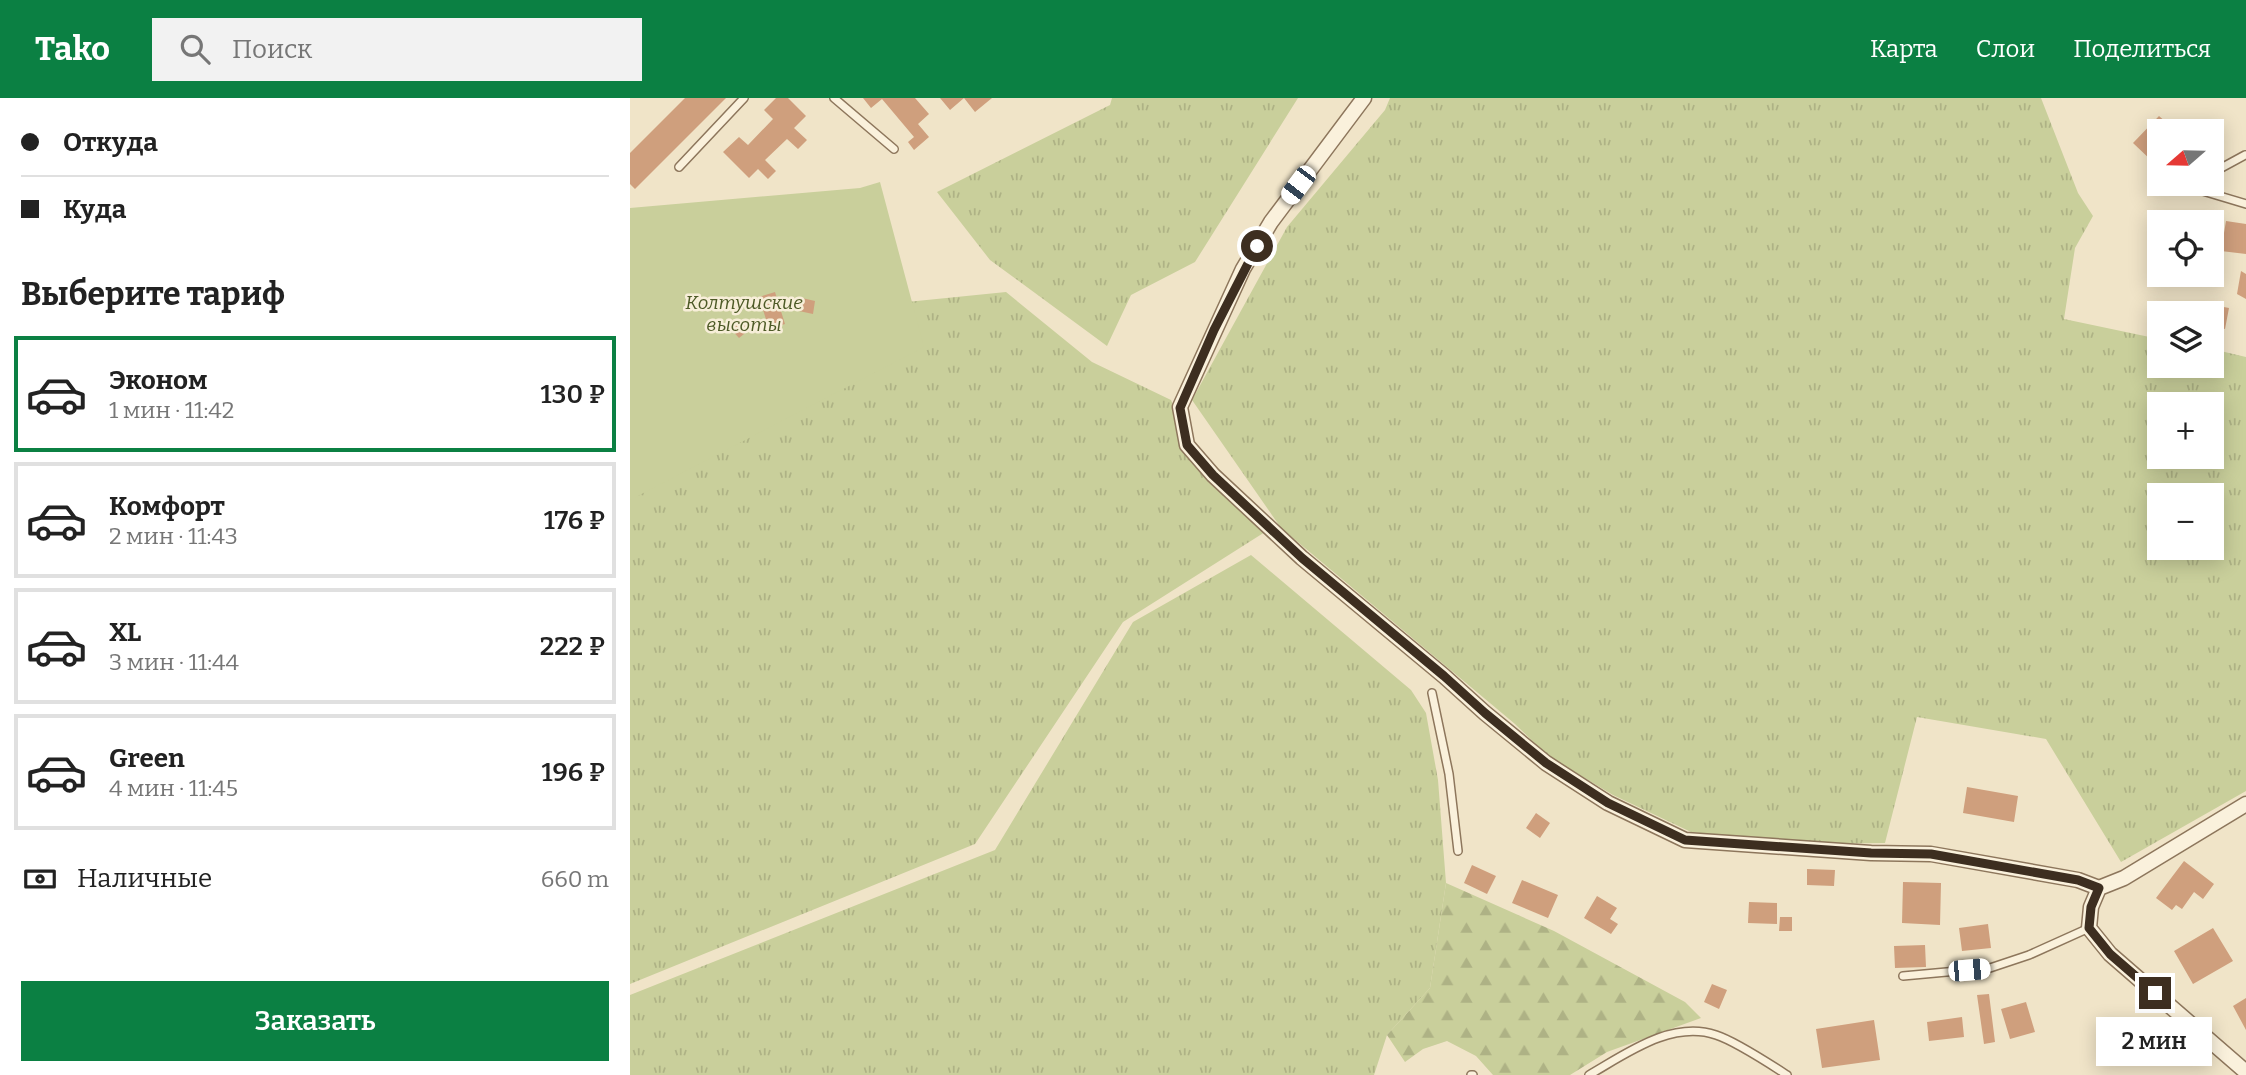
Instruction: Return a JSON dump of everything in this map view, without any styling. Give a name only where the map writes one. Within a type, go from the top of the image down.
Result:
[{"type":"street","points":[[1364,98],[1270,222],[1243,269],[1180,408],[1187,445],[1213,475],[1302,558],[1546,763],[1608,803],[1685,840],[1871,853],[1931,854],[2078,880],[2099,888]]},
{"type":"street","points":[[2246,804],[2124,877],[2099,888],[2091,907],[2089,928],[2110,954],[2246,1072]]},
{"type":"lane","points":[[679,167],[744,98]]},
{"type":"lane","points":[[834,98],[894,149]]},
{"type":"lane","points":[[2224,166],[2245,155]]},
{"type":"lane","points":[[2219,196],[2246,204]]},
{"type":"lane","points":[[1432,692],[1449,775],[1458,851]]},
{"type":"lane","points":[[1903,976],[1990,968],[2029,956],[2089,928]]},
{"type":"lane","points":[[1589,1075],[1667,1034],[1691,1032],[1716,1035],[1787,1075]]},
{"type":"green space","points":[[1112,98],[1298,98],[1195,262],[1131,295],[1107,346],[990,260],[937,192],[1110,105]]},
{"type":"green space","points":[[1390,98],[2041,98],[2078,193],[2093,216],[2075,248],[2064,319],[2147,336],[2147,378],[2224,378],[2224,352],[2246,357],[2246,791],[2121,862],[2046,739],[1917,717],[1885,843],[1805,844],[1691,832],[1613,795],[1548,756],[1515,724],[1281,528],[1192,400],[1287,227],[1385,110]]},
{"type":"green space","name":"Колтушские высоты","points":[[880,182],[924,347],[630,500],[630,208],[860,188]]},
{"type":"green space","points":[[630,255],[867,306],[1006,292],[1092,362],[1171,400],[1192,451],[1265,532],[1123,622],[975,844],[630,984]]},
{"type":"green space","points":[[1251,555],[1411,690],[1426,713],[1438,780],[1446,883],[1430,988],[1387,1035],[1374,1075],[630,1075],[630,995],[995,850],[1133,622]]},
{"type":"green space","points":[[1446,883],[1554,931],[1685,1002],[1701,1018],[1607,1052],[1570,1075],[1493,1075],[1476,1056],[1447,1041],[1423,1049],[1405,1062],[1387,1035],[1430,988]]},
{"type":"building","points":[[685,98],[726,98],[635,189],[630,184],[630,153]]},
{"type":"building","points":[[776,98],[788,98],[806,116],[794,128],[807,140],[798,149],[787,139],[765,160],[776,171],[768,179],[758,169],[749,178],[723,152],[739,137],[748,145],[773,119],[764,110]]},
{"type":"building","points":[[863,98],[915,98],[929,114],[918,124],[929,137],[914,150],[908,142],[914,137],[882,99],[871,108]]},
{"type":"building","points":[[940,98],[964,98],[950,110]]},
{"type":"building","points":[[964,98],[992,98],[975,112]]},
{"type":"building","points":[[2147,128],[2147,156],[2133,143]]},
{"type":"building","points":[[2226,221],[2246,224],[2246,254],[2224,251]]},
{"type":"building","points":[[2241,271],[2246,274],[2246,299],[2237,294]]},
{"type":"building","points":[[775,292],[785,324],[769,329],[759,297]]},
{"type":"building","points":[[802,298],[815,301],[813,314],[799,311]]},
{"type":"building","points":[[2224,307],[2229,308],[2224,329]]},
{"type":"building","points":[[739,319],[749,330],[739,338],[729,327]]},
{"type":"building","points":[[1967,787],[2018,796],[2014,822],[1963,813]]},
{"type":"building","points":[[1536,813],[1550,823],[1540,838],[1526,828]]},
{"type":"building","points":[[2184,861],[2214,884],[2203,899],[2194,892],[2182,909],[2176,905],[2172,910],[2156,898]]},
{"type":"building","points":[[1472,865],[1496,876],[1487,894],[1464,883]]},
{"type":"building","points":[[1807,869],[1835,870],[1834,886],[1807,885]]},
{"type":"building","points":[[1522,880],[1558,895],[1548,918],[1512,903]]},
{"type":"building","points":[[1903,882],[1941,883],[1940,925],[1902,923]]},
{"type":"building","points":[[1597,896],[1617,908],[1610,919],[1618,924],[1611,934],[1584,918]]},
{"type":"building","points":[[1749,902],[1777,903],[1777,924],[1748,923]]},
{"type":"building","points":[[1780,917],[1792,917],[1792,931],[1779,931]]},
{"type":"building","points":[[1988,924],[1991,948],[1962,951],[1959,928]]},
{"type":"building","points":[[2213,928],[2233,961],[2193,984],[2174,951]]},
{"type":"building","points":[[1925,945],[1926,967],[1895,968],[1894,946]]},
{"type":"building","points":[[1712,984],[1727,990],[1719,1009],[1704,1002]]},
{"type":"building","points":[[1989,994],[1995,1042],[1984,1044],[1977,995]]},
{"type":"building","points":[[2246,998],[2246,1030],[2233,1006]]},
{"type":"building","points":[[2026,1002],[2035,1032],[2010,1039],[2001,1009]]},
{"type":"building","points":[[1962,1017],[1964,1037],[1929,1041],[1927,1022]]},
{"type":"building","points":[[1874,1020],[1880,1060],[1822,1068],[1816,1029]]},
{"type":"route","points":[[1257,246],[1214,330],[1180,408],[1187,445],[1213,475],[1302,558],[1485,713],[1546,763],[1608,803],[1685,840],[1871,853],[1931,854],[2078,880],[2099,888],[2091,907],[2089,928],[2110,954],[2155,993]]}]
